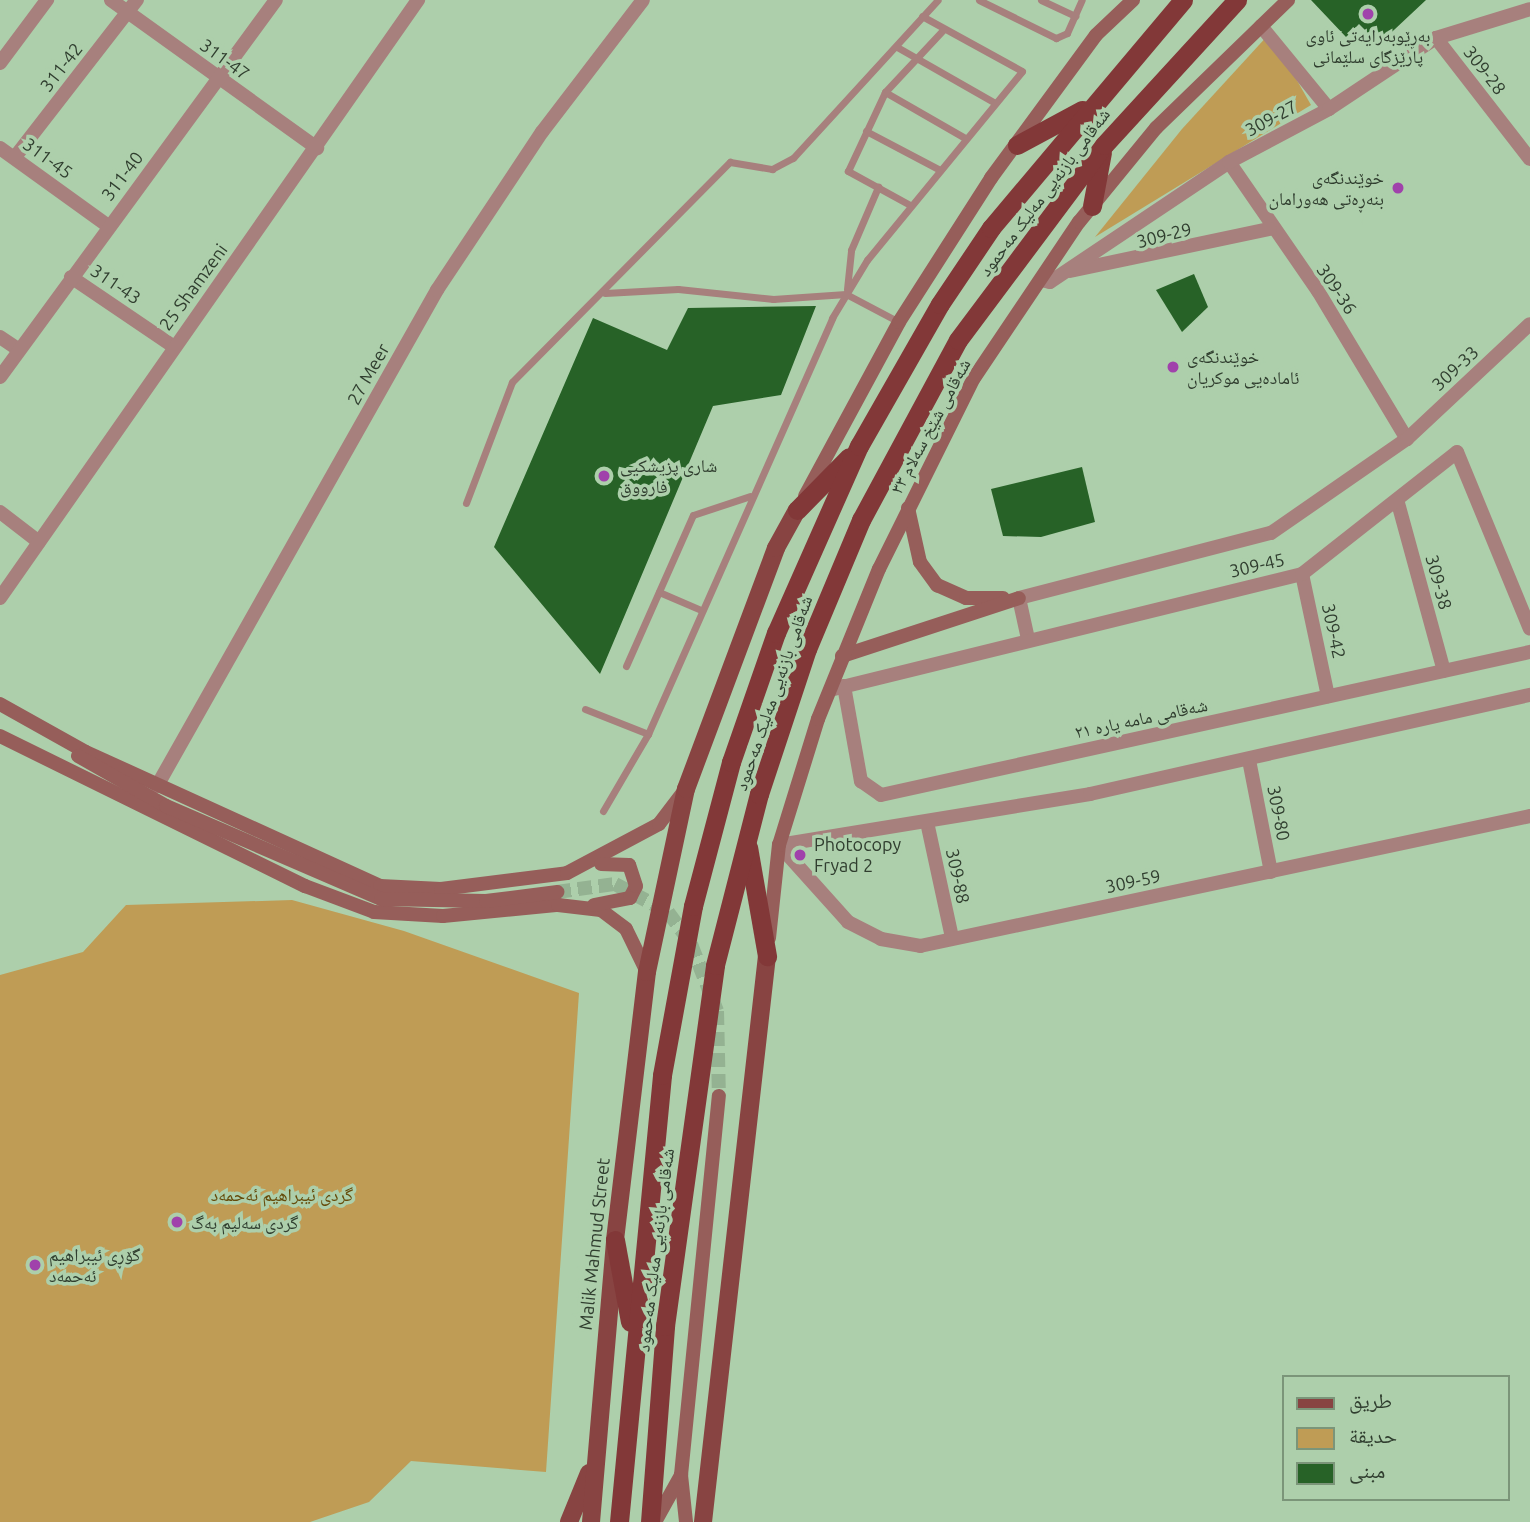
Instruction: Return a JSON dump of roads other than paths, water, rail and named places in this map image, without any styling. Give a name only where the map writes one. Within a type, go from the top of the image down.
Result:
[{"type":"highway","name":"شەقامی بازنەیی مەلیک مەحمود","points":[[619,1522],[633,1340],[662,1075],[693,905],[731,762],[776,633],[859,446],[893,379],[976,250],[1089,107],[1183,0]]},
{"type":"highway","name":"شەقامی بازنەیی مەلیک مەحمود","points":[[653,1522],[665,1326],[715,965],[747,838],[807,649],[913,416],[958,340],[1104,145],[1237,0]]},
{"type":"highway","points":[[1017,145],[1089,107]]},
{"type":"highway","points":[[1092,206],[1104,145]]},
{"type":"highway","points":[[797,510],[859,446]]},
{"type":"highway","points":[[747,838],[767,956]]},
{"type":"highway","points":[[615,1240],[633,1340]]},
{"type":"main road","points":[[797,510],[899,322],[1017,145],[1096,35],[1133,0]]},
{"type":"main road","name":"شەقامی شێخ سەلام ٣٣","points":[[767,956],[779,845],[829,691],[908,508],[974,378],[1092,206],[1156,128],[1288,0]]},
{"type":"main road","points":[[908,508],[920,562],[937,584],[966,598],[1019,598]]},
{"type":"main road","name":"Malik Mahmud Street","points":[[591,1522],[615,1240],[647,972],[686,789],[776,548],[797,510]]},
{"type":"main road","points":[[842,656],[1019,598]]},
{"type":"main road","points":[[0,704],[157,786],[380,886],[468,887],[586,867],[629,865],[636,886],[619,904],[432,916],[374,912],[306,886],[0,736]]},
{"type":"main road","points":[[38,726],[98,771],[166,806],[381,899],[486,901],[557,892]]},
{"type":"main road","points":[[586,867],[659,824],[686,789]]},
{"type":"main road","points":[[586,906],[613,916],[626,929],[647,972]]},
{"type":"main road","points":[[703,1522],[767,956]]},
{"type":"main road","points":[[686,1522],[681,1475],[719,1096]]},
{"type":"main road","points":[[569,1522],[594,1464]]},
{"type":"main road","points":[[653,1522],[681,1475]]},
{"type":"street","points":[[0,63],[47,0]]},
{"type":"street","name":"311-47","points":[[111,0],[317,148]]},
{"type":"street","name":"311-42","points":[[15,157],[137,0]]},
{"type":"street","name":"311-40","points":[[0,377],[276,0]]},
{"type":"street","name":"25 Shamzeni","points":[[0,598],[173,346],[317,148],[418,0]]},
{"type":"street","name":"27 Meer","points":[[157,786],[437,290],[542,132],[643,0]]},
{"type":"street","name":"309-27","points":[[1041,280],[1065,272],[1229,162],[1329,109],[1436,38],[1530,9]]},
{"type":"street","points":[[1261,26],[1329,109]]},
{"type":"street","name":"309-28","points":[[1436,38],[1530,159]]},
{"type":"street","name":"311-45","points":[[0,148],[108,226]]},
{"type":"street","name":"309-36","points":[[1229,162],[1270,229],[1318,291],[1407,439]]},
{"type":"street","name":"309-29","points":[[1065,272],[1126,264],[1270,229]]},
{"type":"street","name":"311-43","points":[[71,277],[173,346]]},
{"type":"street","name":"309-33","points":[[1019,598],[1271,533],[1407,439],[1529,329]]},
{"type":"street","points":[[0,337],[19,350]]},
{"type":"street","name":"309-45","points":[[829,691],[1028,639],[1302,574],[1398,503],[1457,452],[1530,629]]},
{"type":"street","name":"309-38","points":[[1398,503],[1444,671]]},
{"type":"street","points":[[0,512],[39,541]]},
{"type":"street","name":"309-42","points":[[1302,574],[1328,696]]},
{"type":"street","points":[[1019,598],[1028,639]]},
{"type":"street","name":"شەقامی مامە یارە ٢١","points":[[844,686],[861,781],[880,795],[1530,652]]},
{"type":"street","points":[[779,845],[927,822],[1249,760],[1530,695]]},
{"type":"street","name":"309-80","points":[[1249,760],[1271,872]]},
{"type":"street","name":"309-59","points":[[779,845],[848,922],[881,939],[920,946],[1530,816]]},
{"type":"street","name":"309-88","points":[[927,822],[952,938]]},
{"type":"lane","points":[[466,503],[513,383],[730,162],[772,169],[787,162],[938,0]]},
{"type":"lane","points":[[979,0],[1056,38],[1075,16],[1082,0]]},
{"type":"lane","points":[[1041,0],[1075,16]]},
{"type":"lane","points":[[603,811],[648,734],[750,496],[846,294],[867,260],[910,205],[1022,71],[943,30],[922,16]]},
{"type":"lane","points":[[910,205],[848,171],[885,92],[943,30]]},
{"type":"lane","points":[[897,47],[914,60],[995,103]]},
{"type":"lane","points":[[885,92],[965,138]]},
{"type":"lane","points":[[866,131],[940,170]]},
{"type":"lane","points":[[846,294],[851,250],[877,187]]},
{"type":"lane","points":[[851,250],[867,260]]},
{"type":"lane","points":[[604,293],[678,289],[773,299],[846,294],[899,322]]},
{"type":"lane","points":[[626,666],[693,515],[750,496]]},
{"type":"lane","points":[[659,592],[701,610]]},
{"type":"lane","points":[[585,709],[648,734]]},
{"type":"tunnel","points":[[557,892],[615,884],[668,912],[691,944],[717,1011],[719,1096]]},
{"type":"place","name":"بەڕێوبەرایەتی ئاوی پارێزگای سلێمانی","points":[[1368,14]]},
{"type":"place","name":"خوێندنگەی بنەڕەتی هەورامان","points":[[1398,188]]},
{"type":"place","name":"خوێندنگەی ئامادەیی موکریان","points":[[1173,367]]},
{"type":"place","name":"شاری پزیشکیی فارووق","points":[[604,476]]},
{"type":"place","name":"Photocopy Fryad 2","points":[[800,855]]},
{"type":"place","name":"گردی سەلیم بەگ","points":[[177,1222]]},
{"type":"place","name":"گۆڕی ئیبراھیم ئەحمەد","points":[[35,1265]]},
{"type":"park label","name":"گردی ئیبراھیم ئەحمەد","points":[[282,1194]]}]
